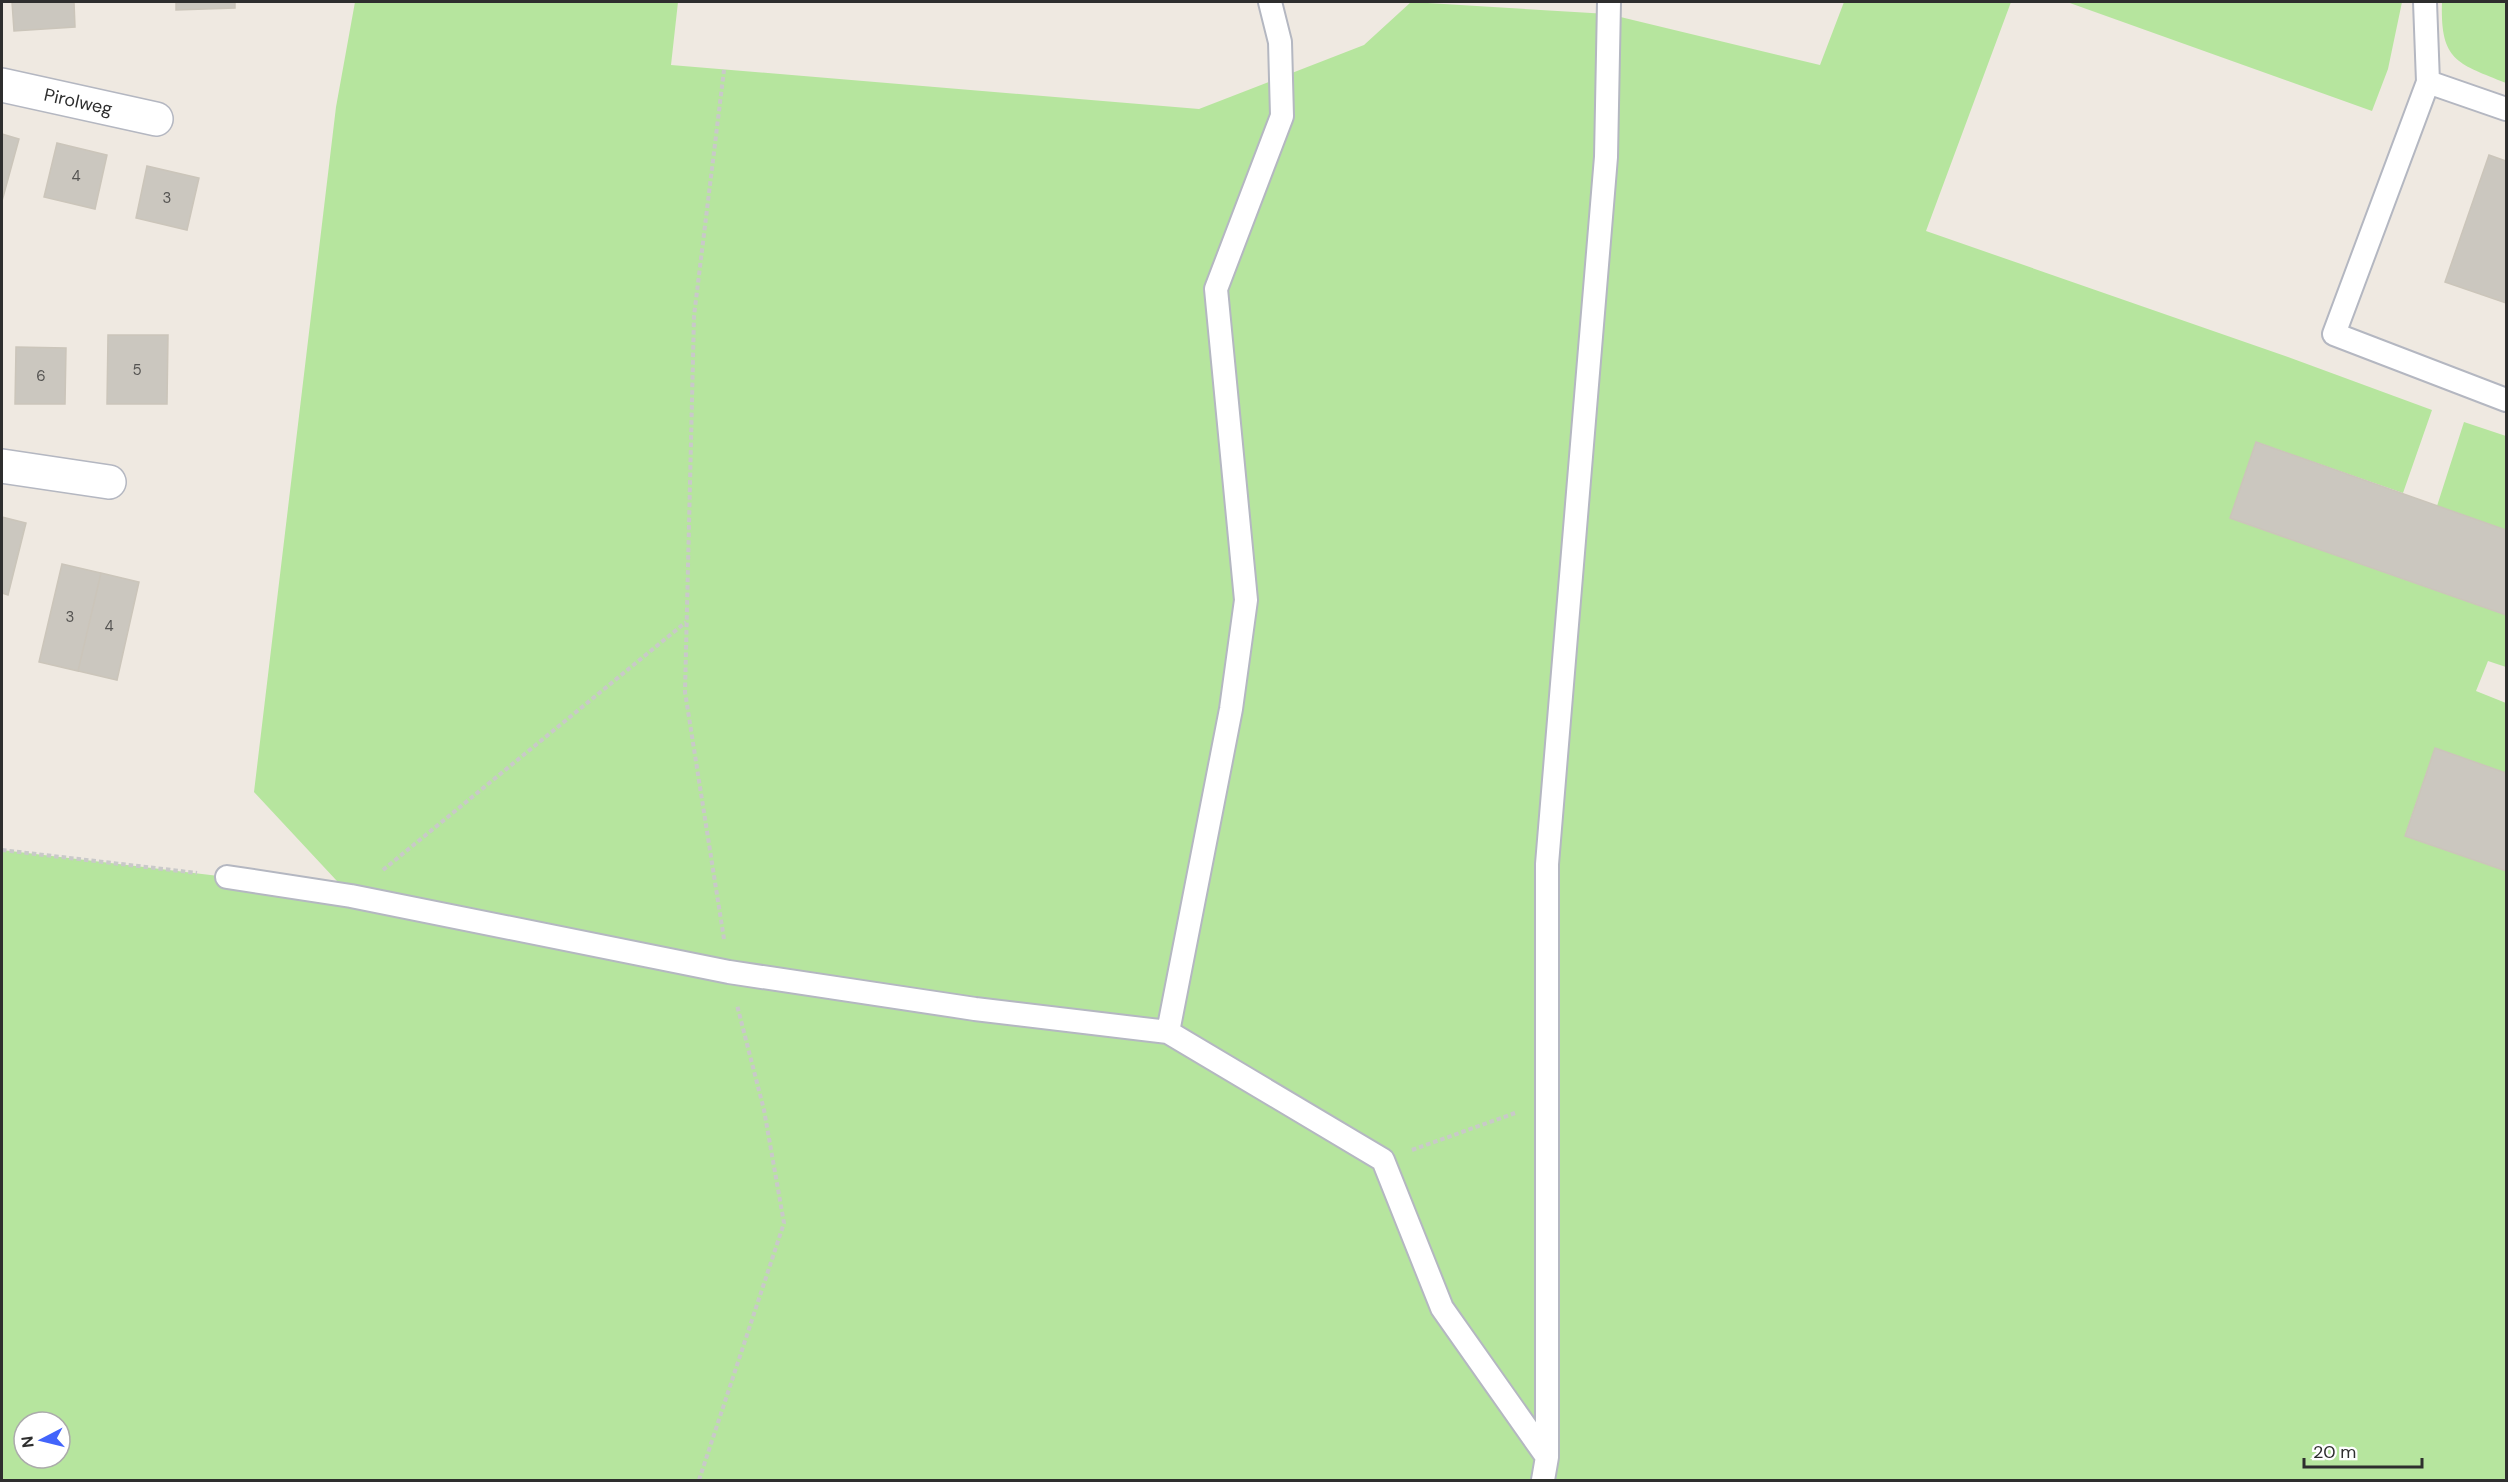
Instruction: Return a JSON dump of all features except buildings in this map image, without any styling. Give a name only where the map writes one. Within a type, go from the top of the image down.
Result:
[{"type":"street","name":"Pirolweg","points":[[2,85],[156,119]]},
{"type":"street","points":[[2,466],[109,482]]},
{"type":"lane","points":[[1167,1032],[1231,709],[1246,600],[1216,289],[1282,116],[1280,42],[1270,2]]},
{"type":"lane","points":[[1543,1480],[1547,1457],[1547,864],[1606,157],[1609,2]]},
{"type":"lane","points":[[2425,2],[2428,82],[2334,334],[2506,400]]},
{"type":"lane","points":[[2428,82],[2506,109]]},
{"type":"lane","points":[[227,877],[351,896],[729,972],[975,1009],[1167,1032],[1383,1160],[1442,1308],[1547,1457]]},
{"type":"path","points":[[699,1480],[784,1223],[764,1110],[729,972],[685,692],[694,316],[724,70]]},
{"type":"path","points":[[351,896],[687,621]]},
{"type":"path","points":[[2,850],[227,877]]},
{"type":"path","points":[[1383,1160],[1547,1101]]},
{"type":"green space","points":[[355,2],[678,2],[671,65],[1199,109],[1364,45],[1411,2],[1608,14],[1820,65],[1844,2],[2011,2],[1926,231],[2288,357],[2432,410],[2403,493],[2256,442],[2230,518],[2506,615],[2506,667],[2488,661],[2476,691],[2506,703],[2506,773],[2435,748],[2405,835],[2506,871],[2506,1480],[2,1480],[2,850],[227,877],[350,895],[254,792],[336,107]]},
{"type":"green space","points":[[2067,2],[2402,2],[2388,69],[2372,111]]},
{"type":"green space","points":[[2442,2],[2506,2],[2506,83],[2475,70],[2455,57],[2444,37]]},
{"type":"green space","points":[[2464,422],[2506,436],[2506,530],[2437,506]]}]
